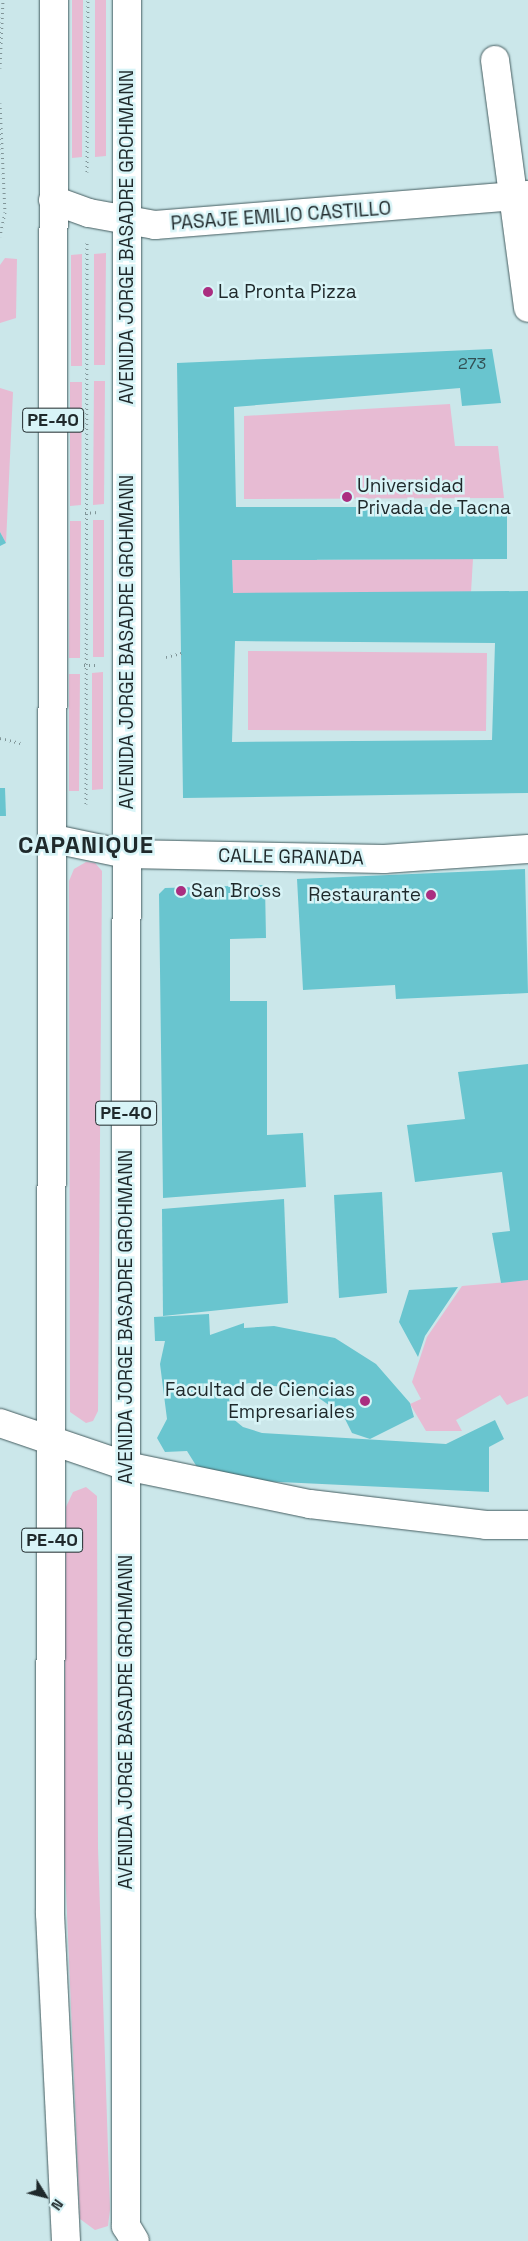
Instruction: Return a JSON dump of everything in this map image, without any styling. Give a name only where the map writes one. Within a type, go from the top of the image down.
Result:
[{"type":"main road","name":"PE-40","points":[[54,0],[53,1442],[50,1914],[66,2241]]},
{"type":"main road","name":"AVENIDA JORGE BASADRE GROHMANN","points":[[127,0],[126,2226],[135,2241]]},
{"type":"main road","points":[[495,60],[520,197],[528,308]]},
{"type":"main road","name":"PASAJE EMILIO CASTILLO","points":[[53,200],[127,222],[155,225],[520,197]]},
{"type":"main road","name":"CALLE GRANADA","points":[[54,839],[126,854],[384,859],[528,850]]},
{"type":"main road","points":[[0,1422],[126,1466],[310,1504],[486,1525],[528,1525]]},
{"type":"path","points":[[0,68],[3,0]]},
{"type":"path","points":[[87,172],[88,0]]},
{"type":"path","points":[[0,103],[5,212],[0,236]]},
{"type":"path","points":[[86,804],[87,238]]},
{"type":"path","points":[[79,374],[96,373]]},
{"type":"path","points":[[78,513],[104,511]]},
{"type":"path","points":[[166,657],[181,653]]},
{"type":"path","points":[[78,665],[104,665]]},
{"type":"path","points":[[0,738],[20,743]]},
{"type":"shaded area","points":[[72,0],[83,0],[82,157],[72,158]]},
{"type":"shaded area","points":[[95,0],[106,0],[106,156],[95,157]]},
{"type":"shaded area","points":[[106,253],[105,365],[94,365],[94,254]]},
{"type":"shaded area","points":[[82,254],[82,366],[71,366],[71,255]]},
{"type":"shaded area","points":[[5,258],[17,259],[16,318],[0,323],[0,265]]},
{"type":"shaded area","points":[[94,381],[105,381],[104,504],[93,505]]},
{"type":"shaded area","points":[[70,382],[82,382],[81,505],[70,506]]},
{"type":"shaded area","points":[[0,388],[13,392],[6,543],[0,532]]},
{"type":"shaded area","points":[[450,404],[455,446],[498,446],[504,498],[244,499],[244,416]]},
{"type":"shaded area","points":[[93,520],[104,520],[104,657],[93,657]]},
{"type":"shaded area","points":[[70,521],[81,521],[80,658],[69,658]]},
{"type":"shaded area","points":[[473,559],[471,592],[233,593],[232,560]]},
{"type":"shaded area","points":[[248,651],[487,653],[486,731],[248,730]]},
{"type":"shaded area","points":[[103,672],[103,789],[92,790],[92,673]]},
{"type":"shaded area","points":[[69,674],[80,674],[79,791],[69,791]]},
{"type":"shaded area","points":[[86,862],[95,863],[102,871],[98,1411],[93,1421],[86,1423],[70,1412],[69,881],[74,869]]},
{"type":"shaded area","points":[[528,1280],[528,1396],[507,1405],[500,1395],[456,1420],[462,1431],[426,1431],[410,1404],[421,1399],[412,1382],[427,1337],[462,1286]]},
{"type":"shaded area","points":[[86,1487],[97,1496],[98,1848],[110,2209],[108,2226],[95,2230],[80,2219],[64,1843],[66,1507],[73,1492]]},
{"type":"building","points":[[492,349],[501,403],[462,406],[460,388],[234,407],[236,507],[507,507],[507,559],[232,560],[233,593],[528,591],[528,793],[183,798],[177,363]],"holes":[[[235,641],[495,643],[492,740],[232,742]]]},
{"type":"building","points":[[0,532],[6,543],[0,546]]},
{"type":"building","points":[[0,788],[5,788],[6,816],[0,816]]},
{"type":"building","points":[[525,869],[528,993],[396,999],[395,985],[303,990],[297,879]]},
{"type":"building","points":[[265,885],[266,938],[230,939],[230,1001],[267,1001],[267,1135],[303,1133],[306,1187],[163,1198],[159,894],[165,888]]},
{"type":"building","points":[[528,1064],[528,1280],[501,1283],[492,1233],[510,1231],[502,1172],[415,1182],[407,1125],[465,1119],[458,1072]]},
{"type":"building","points":[[382,1192],[387,1293],[339,1298],[334,1195]]},
{"type":"building","points":[[284,1199],[288,1303],[163,1316],[162,1209]]},
{"type":"building","points":[[458,1287],[425,1336],[418,1357],[399,1322],[409,1290]]},
{"type":"building","name":"Facultad de Ciencias Empresariales","points":[[209,1314],[210,1335],[244,1323],[244,1328],[274,1326],[335,1338],[376,1364],[410,1403],[414,1417],[370,1439],[352,1433],[343,1415],[316,1396],[299,1389],[249,1383],[238,1386],[229,1398],[232,1418],[243,1427],[262,1433],[446,1444],[495,1420],[504,1439],[489,1447],[489,1492],[236,1480],[197,1467],[187,1451],[165,1452],[157,1438],[167,1419],[160,1364],[165,1341],[155,1341],[154,1317]]},
{"type":"place","name":"La Pronta Pizza","points":[[208,292]]},
{"type":"place","name":"Universidad Privada de Tacna","points":[[347,497]]},
{"type":"place","name":"San Bross","points":[[181,891]]},
{"type":"place","name":"Restaurante","points":[[431,895]]},
{"type":"place","name":"Facultad de Ciencias Empresariales","points":[[365,1401]]},
{"type":"district","name":"CAPANIQUE","points":[[86,845]]}]
